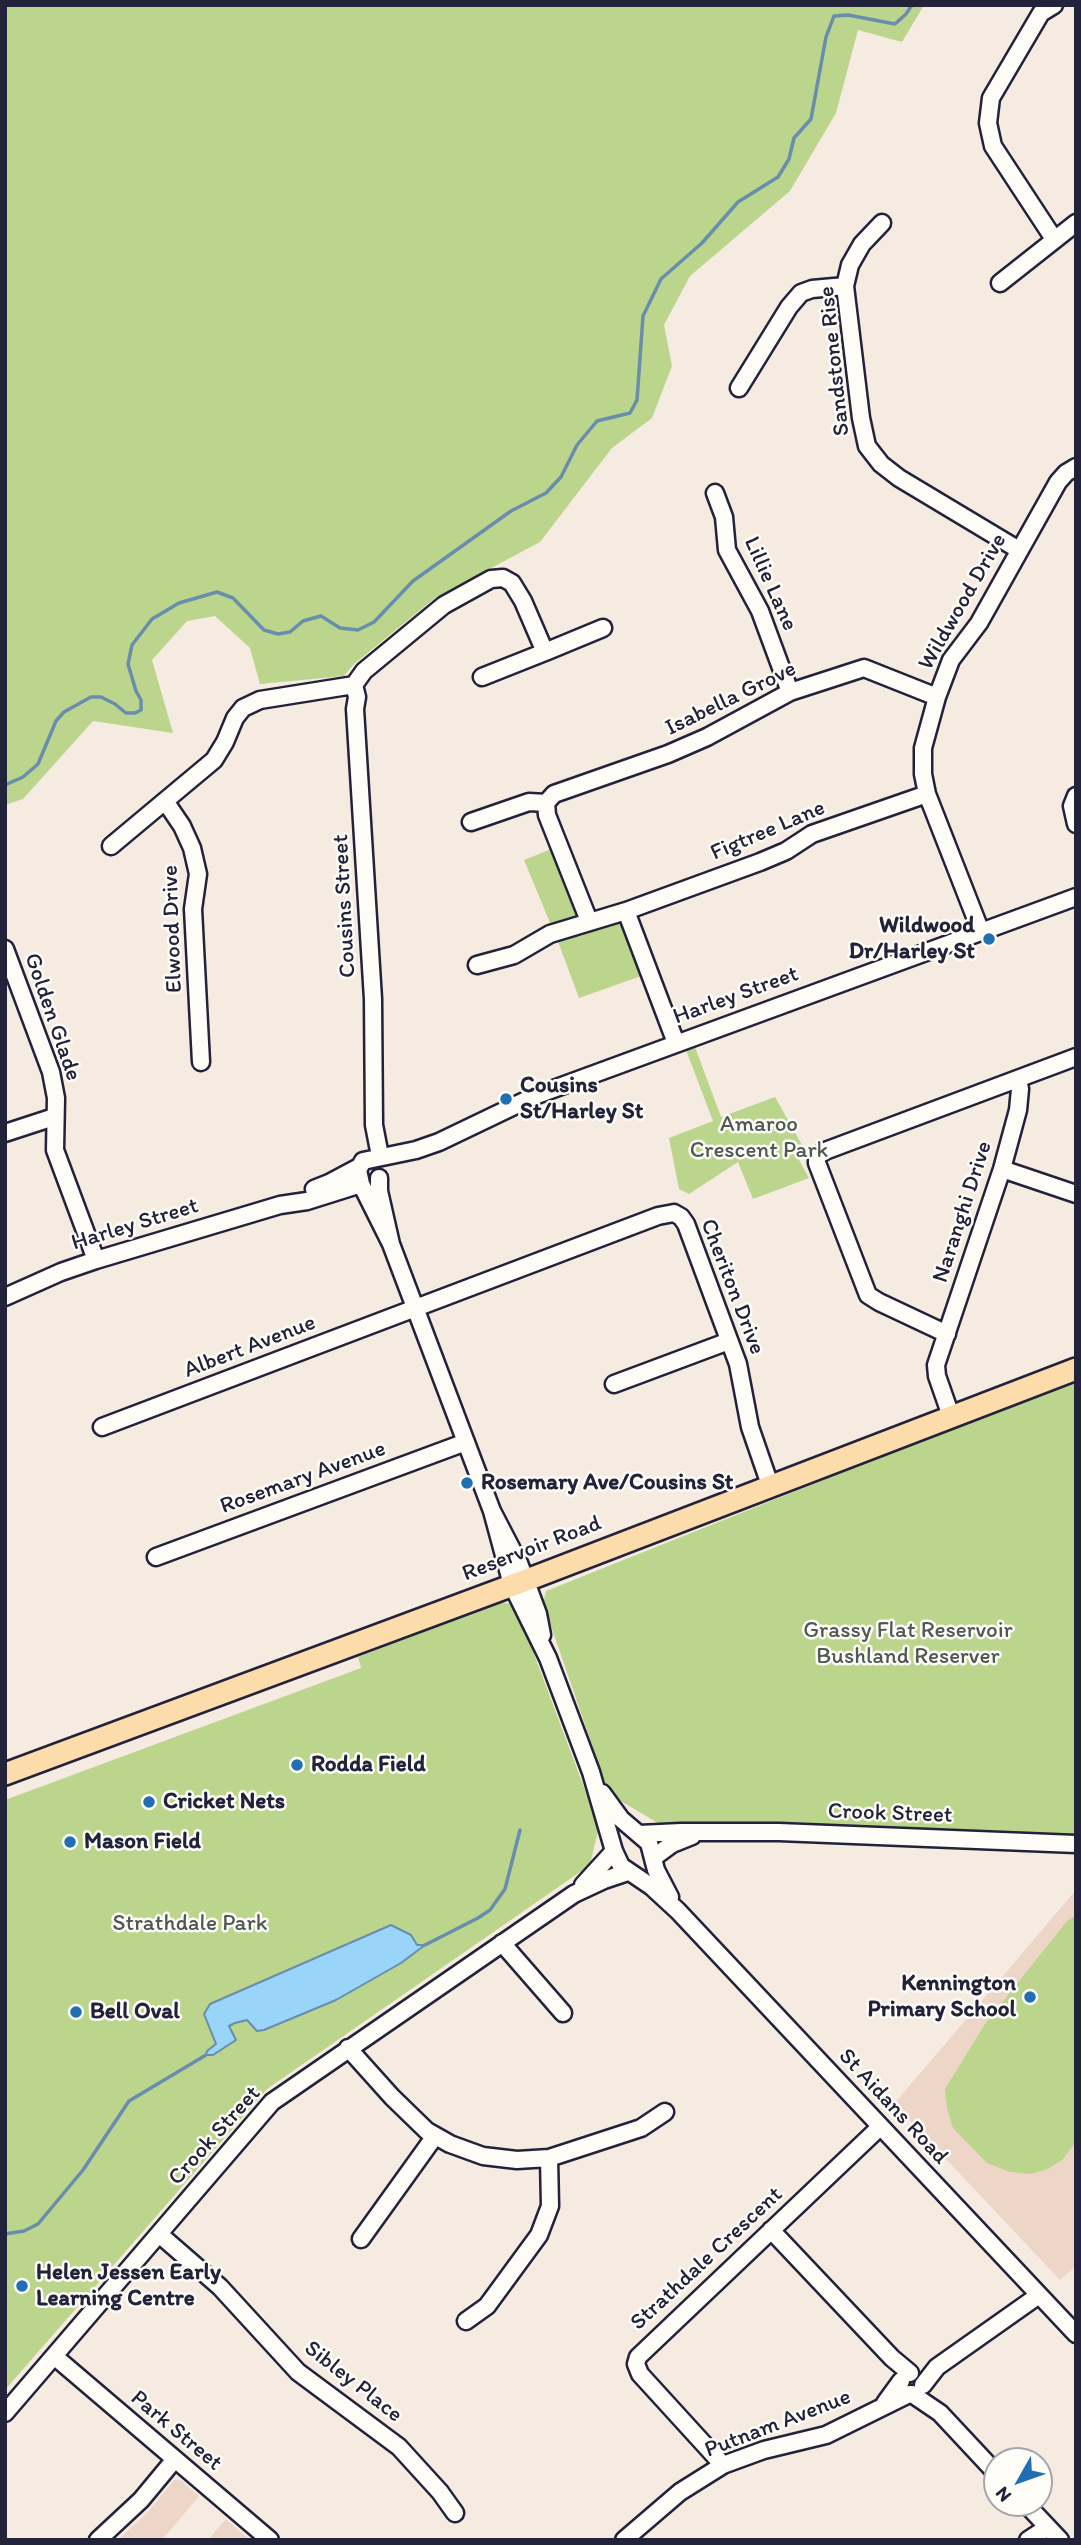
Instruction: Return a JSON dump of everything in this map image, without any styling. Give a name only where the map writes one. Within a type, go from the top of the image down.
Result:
[{"type":"main road","name":"Reservoir Road","points":[[5,1774],[519,1583],[1076,1369]]},
{"type":"street","points":[[1054,5],[1041,13],[992,99],[988,123],[993,146],[1054,239]]},
{"type":"street","name":"Sandstone Rise","points":[[882,223],[862,244],[850,265],[845,286],[861,418],[867,446],[881,464],[899,478],[1019,550]]},
{"type":"street","points":[[1000,283],[1076,223]]},
{"type":"street","points":[[739,388],[789,307],[802,293],[812,289],[845,286]]},
{"type":"street","name":"Wildwood Drive","points":[[981,932],[927,794],[923,774],[923,748],[937,697],[951,660],[979,623],[1058,482],[1076,467]]},
{"type":"street","name":"Lillie Lane","points":[[715,494],[724,517],[727,550],[760,611],[790,692]]},
{"type":"street","points":[[111,846],[214,760],[235,718],[243,708],[260,700],[354,685],[364,671],[444,605],[491,579],[503,578],[512,583],[523,601],[545,652]]},
{"type":"street","points":[[482,677],[603,628]]},
{"type":"street","name":"Isabella Grove","points":[[471,822],[529,802],[546,803],[555,794],[668,754],[707,737],[790,692],[864,668],[937,697]]},
{"type":"street","name":"Cousins Street","points":[[354,685],[357,697],[355,709],[373,986],[374,1125],[380,1157],[379,1176]]},
{"type":"street","name":"Figtree Lane","points":[[477,965],[514,955],[550,934],[626,911],[760,862],[786,851],[813,834],[927,794]]},
{"type":"street","points":[[1076,796],[1072,806],[1076,824]]},
{"type":"street","name":"Elwood Drive","points":[[164,801],[187,836],[198,874],[193,909],[201,1062]]},
{"type":"street","points":[[546,803],[547,815],[589,921]]},
{"type":"street","name":"Harley Street","points":[[5,1297],[96,1260],[281,1205],[380,1157],[416,1150],[460,1134],[523,1100],[1076,897]]},
{"type":"street","points":[[626,911],[676,1043]]},
{"type":"street","name":"Golden Glade","points":[[5,949],[51,1072],[56,1098],[55,1150],[96,1260]]},
{"type":"street","points":[[947,1334],[879,1303],[868,1294],[816,1158],[825,1151],[1076,1057]]},
{"type":"street","name":"Naranghi Drive","points":[[951,1416],[936,1370],[1002,1169],[1018,1110],[1018,1079]]},
{"type":"street","points":[[5,1133],[54,1117]]},
{"type":"street","name":"Cousins Street","points":[[360,1165],[374,1125]]},
{"type":"street","name":"Harley Street","points":[[281,1205],[307,1201],[362,1184],[379,1176],[416,1150]]},
{"type":"street","points":[[360,1165],[362,1184],[391,1244],[492,1511],[515,1553],[519,1583],[538,1614],[548,1658],[591,1772],[614,1851],[621,1866],[629,1872],[641,1871],[653,1859],[651,1847],[611,1807],[591,1772]]},
{"type":"street","points":[[1002,1169],[1076,1194]]},
{"type":"street","points":[[379,1176],[379,1191],[391,1244]]},
{"type":"street","name":"Cheriton Drive","points":[[415,1309],[658,1216],[674,1213],[686,1224],[729,1341],[741,1375],[750,1427],[770,1485]]},
{"type":"street","name":"Albert Avenue","points":[[102,1427],[415,1309]]},
{"type":"street","points":[[614,1384],[729,1341]]},
{"type":"street","name":"Rosemary Avenue","points":[[156,1557],[466,1442]]},
{"type":"street","name":"Crook Street","points":[[638,1834],[779,1832],[1076,1844]]},
{"type":"street","name":"Crook Street","points":[[653,1859],[671,1844],[701,1833]]},
{"type":"street","points":[[614,1851],[624,1838],[638,1834]]},
{"type":"street","name":"Crook Street","points":[[574,1894],[614,1851]]},
{"type":"street","name":"St Aidans Road","points":[[653,1859],[659,1880],[678,1911]]},
{"type":"street","name":"Crook Street","points":[[5,2413],[272,2102],[574,1894],[629,1872]]},
{"type":"street","name":"St Aidans Road","points":[[629,1872],[652,1887],[678,1911],[1076,2334]]},
{"type":"street","points":[[502,1943],[563,2013]]},
{"type":"street","points":[[348,2048],[399,2105],[435,2136],[483,2156],[517,2160],[548,2158],[641,2128],[665,2112]]},
{"type":"street","name":"Strathdale Crescent","points":[[723,2465],[640,2374],[636,2361],[643,2350],[880,2127]]},
{"type":"street","points":[[361,2239],[435,2136]]},
{"type":"street","points":[[466,2321],[487,2306],[539,2235],[550,2206],[548,2158]]},
{"type":"street","points":[[771,2230],[983,2459]]},
{"type":"street","name":"Sibley Place","points":[[159,2234],[220,2287],[298,2372],[399,2447],[440,2492],[455,2513]]},
{"type":"street","name":"Putnam Avenue","points":[[624,2540],[680,2492],[723,2465],[764,2450],[827,2435],[884,2405],[1039,2295]]},
{"type":"street","name":"Park Street","points":[[54,2356],[270,2540]]},
{"type":"street","points":[[98,2540],[141,2500],[175,2459]]},
{"type":"street","points":[[1038,2517],[1060,2540]]},
{"type":"street","points":[[1028,2540],[1048,2527]]},
{"type":"shaded area","name":"Kennington Primary School","points":[[1076,1890],[1076,2266],[1060,2280],[894,2104]]},
{"type":"shaded area","points":[[179,2479],[199,2496],[162,2540],[118,2540],[148,2512],[174,2480]]},
{"type":"shaded area","points":[[226,2519],[250,2540],[208,2540]]},
{"type":"green space","points":[[5,5],[924,5],[902,42],[858,30],[836,113],[790,191],[690,276],[664,325],[672,366],[652,418],[612,448],[540,542],[435,598],[354,664],[344,676],[260,684],[250,648],[215,616],[187,621],[152,660],[173,733],[93,721],[23,799],[5,805]]},
{"type":"green space","points":[[559,846],[586,919],[553,930],[524,860]]},
{"type":"green space","points":[[616,921],[624,923],[647,974],[579,998],[557,939]]},
{"type":"green space","name":"Amaroo Crescent Park","points":[[695,1047],[721,1117],[775,1097],[802,1145],[798,1158],[809,1178],[753,1199],[738,1162],[689,1194],[679,1189],[669,1138],[713,1121],[686,1050]]},
{"type":"green space","name":"Grassy Flat Reservoir Bushland Reserver","points":[[1076,1379],[1076,1835],[782,1822],[663,1826],[609,1794],[543,1603],[546,1591]]},
{"type":"green space","name":"Strathdale Park","points":[[501,1602],[511,1604],[520,1617],[599,1827],[591,1860],[593,1863],[267,2089],[5,2390],[5,1800],[361,1668],[358,1657]]},
{"type":"green space","points":[[1076,1915],[1076,2142],[1062,2160],[1048,2169],[1031,2174],[1010,2172],[987,2163],[953,2128],[945,2089],[985,2024],[1067,1921]]},
{"type":"water","points":[[391,1925],[411,1935],[417,1945],[425,1945],[401,1963],[336,2000],[264,2030],[257,2031],[247,2020],[229,2026],[236,2040],[213,2055],[206,2055],[216,2044],[204,2014],[210,2004]]},
{"type":"waterway","points":[[5,785],[23,777],[38,764],[56,721],[64,712],[91,697],[101,697],[126,713],[141,710],[141,700],[128,664],[132,645],[152,619],[179,603],[217,592],[233,598],[264,630],[278,634],[290,632],[303,621],[321,616],[340,628],[358,630],[374,622],[413,581],[511,511],[546,493],[561,477],[577,445],[597,421],[630,413],[637,400],[643,316],[661,279],[702,243],[738,202],[778,177],[789,159],[794,138],[811,119],[826,37],[834,16],[848,15],[895,24],[912,5]]},
{"type":"waterway","points":[[425,1945],[490,1910],[505,1889],[520,1830]]},
{"type":"waterway","points":[[5,2234],[24,2231],[38,2224],[83,2170],[129,2101],[206,2055]]},
{"type":"place","name":"Wildwood Dr/Harley St","points":[[989,939]]},
{"type":"place","name":"Cousins St/Harley St","points":[[506,1099]]},
{"type":"place","name":"Rosemary Ave/Cousins St","points":[[467,1483]]},
{"type":"place","name":"Rodda Field","points":[[297,1765]]},
{"type":"place","name":"Cricket Nets","points":[[149,1802]]},
{"type":"place","name":"Mason Field","points":[[70,1842]]},
{"type":"place","name":"Kennington Primary School","points":[[1030,1997]]},
{"type":"place","name":"Bell Oval","points":[[76,2012]]},
{"type":"place","name":"Helen Jessen Early Learning Centre","points":[[22,2286]]}]
